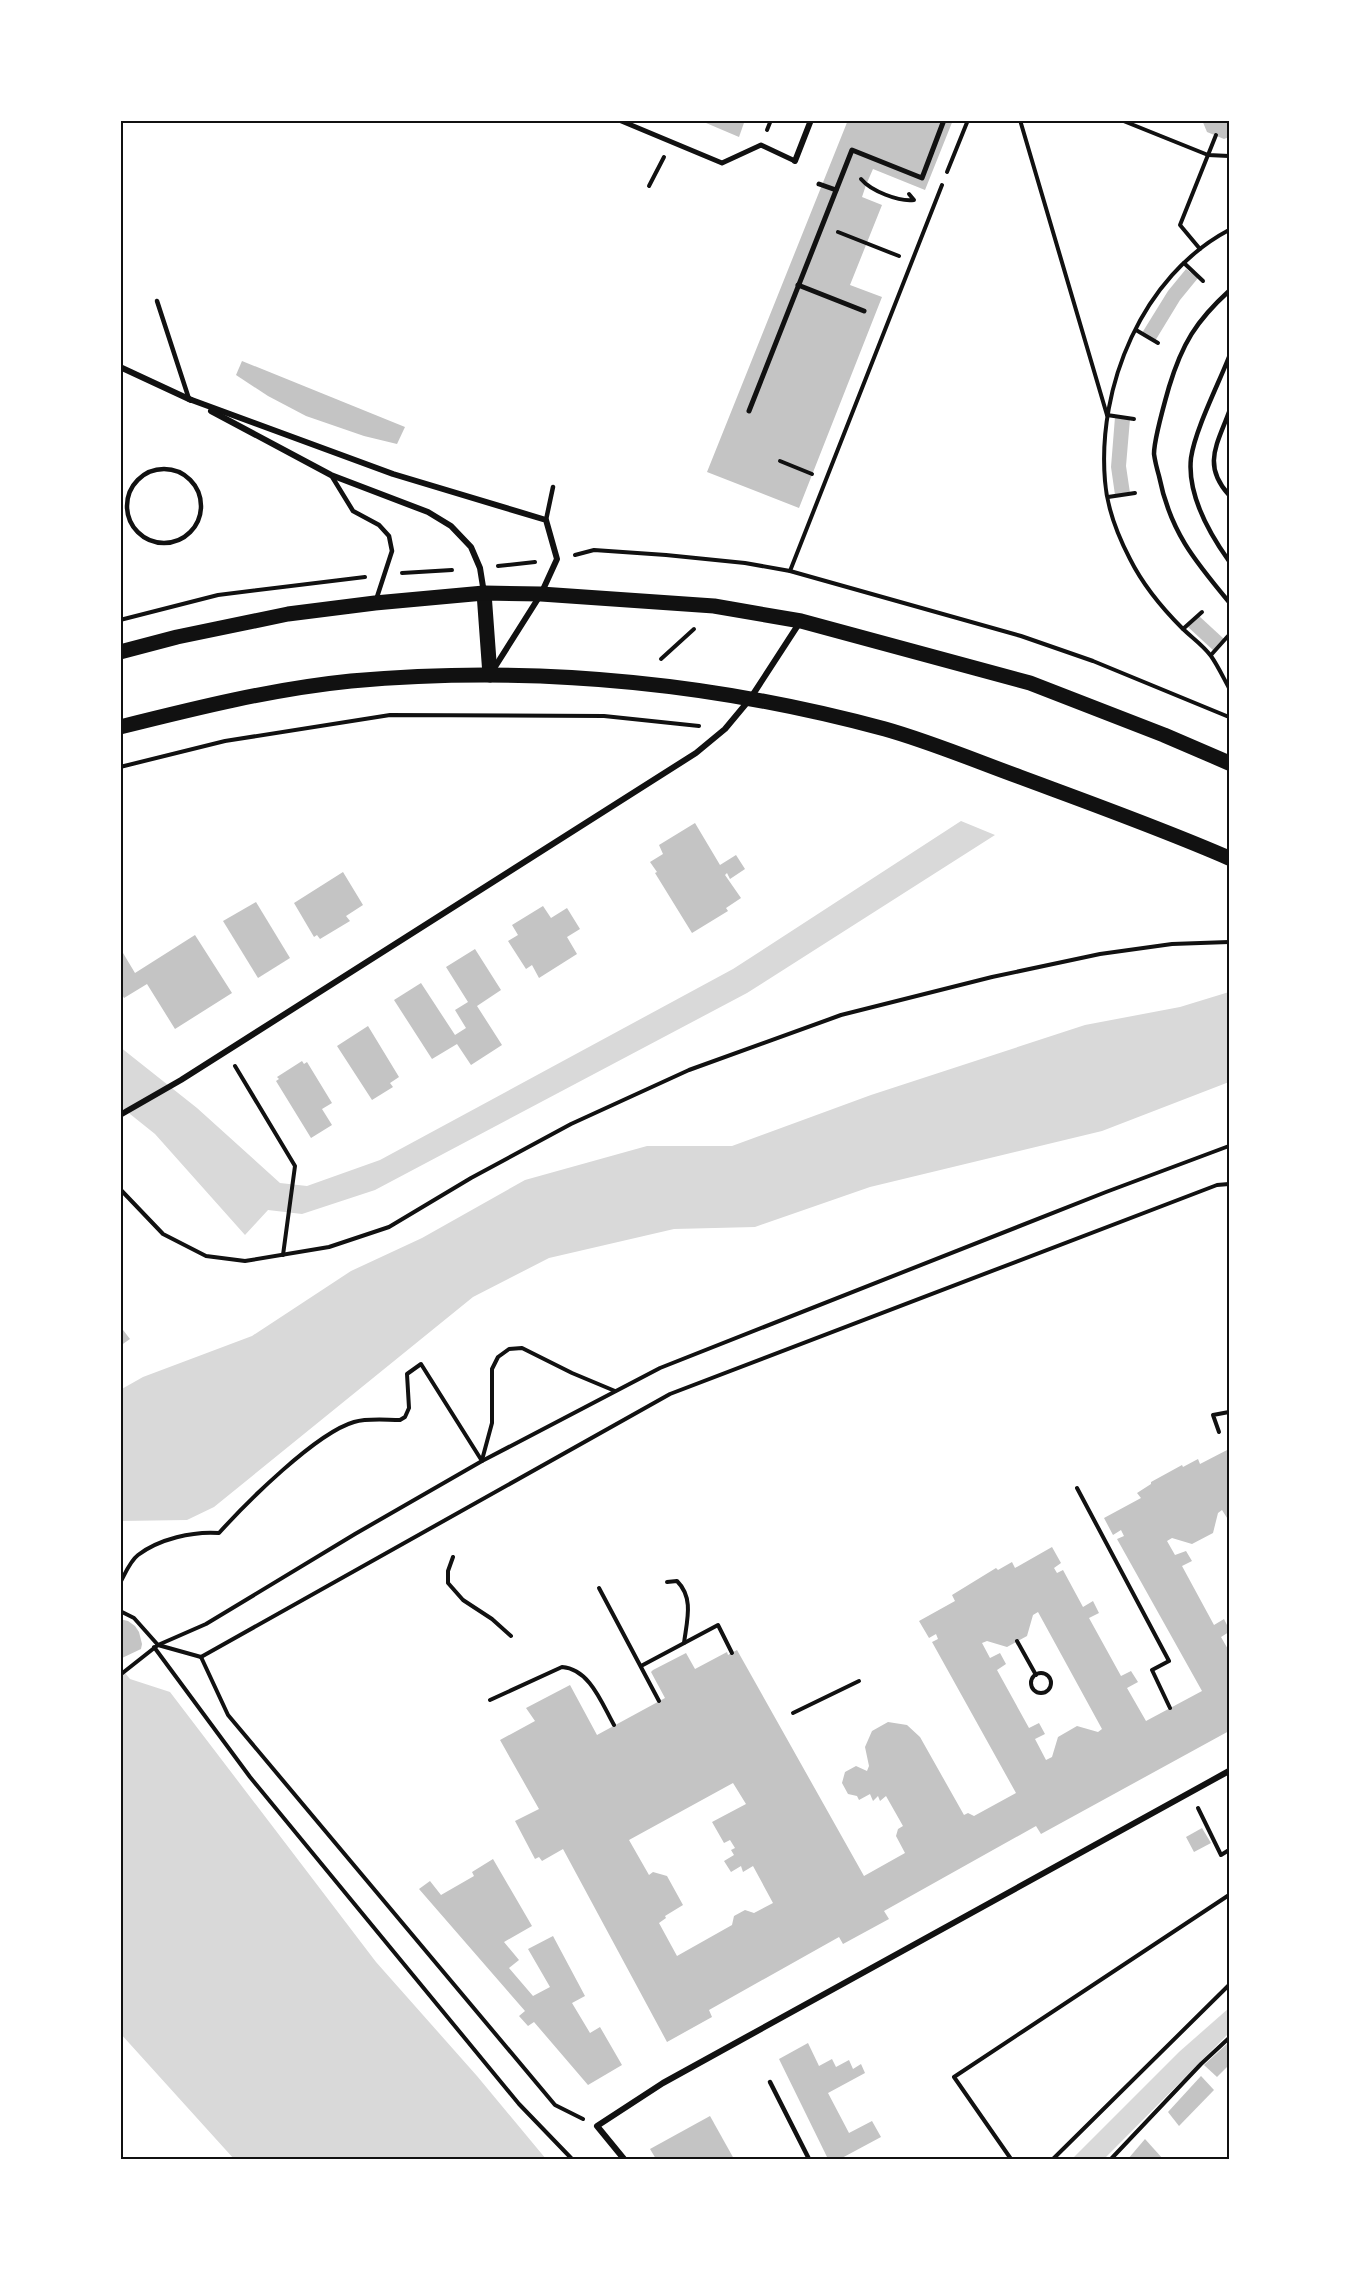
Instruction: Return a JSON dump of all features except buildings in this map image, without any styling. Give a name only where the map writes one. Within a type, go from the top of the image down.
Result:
[{"type":"main road","points":[[484,593],[490,675]]},
{"type":"main road","points":[[120,652],[177,637],[288,614],[484,593],[541,594],[714,606],[801,621],[1030,683],[1229,763]]},
{"type":"main road","points":[[120,727],[223,701],[348,682],[441,675],[636,681],[750,699],[887,730],[1168,832],[1229,858]]},
{"type":"street","points":[[619,120],[722,163],[761,145],[795,160],[811,120]]},
{"type":"street","points":[[749,411],[852,150],[922,178],[945,120]]},
{"type":"street","points":[[819,184],[836,190]]},
{"type":"street","points":[[798,285],[864,311]]},
{"type":"street","points":[[120,367],[189,399],[331,475],[428,512],[451,526],[471,548],[480,568],[484,593]]},
{"type":"street","points":[[189,399],[393,474],[546,520],[557,559],[541,594],[490,675]]},
{"type":"street","points":[[120,1115],[182,1080],[696,753],[725,729],[750,699],[801,621]]},
{"type":"street","points":[[624,2159],[597,2126],[663,2083],[1229,1771]]},
{"type":"lane","points":[[1229,291],[1196,324],[1176,363],[1154,453],[1162,494],[1172,522],[1194,559],[1229,602]]},
{"type":"lane","points":[[157,301],[189,399]]},
{"type":"lane","points":[[1229,357],[1194,444],[1191,474],[1196,498],[1217,544],[1229,561]]},
{"type":"lane","points":[[1229,412],[1212,456],[1217,478],[1229,495]]},
{"type":"lane","points":[[160,468],[174,470],[187,477],[196,488],[201,502],[199,516],[192,529],[181,538],[167,543],[153,541],[140,534],[131,523],[127,509],[128,495],[135,482],[146,473],[160,468]]},
{"type":"lane","points":[[331,475],[353,511],[379,525],[389,536],[392,551],[375,603]]},
{"type":"lane","points":[[546,520],[553,487]]},
{"type":"lane","points":[[120,493],[128,495]]},
{"type":"lane","points":[[770,2082],[809,2159]]},
{"type":"path","points":[[790,571],[968,120]]},
{"type":"path","points":[[1020,120],[1107,415]]},
{"type":"path","points":[[1120,120],[1208,154],[1229,156]]},
{"type":"path","points":[[1200,249],[1180,225],[1216,135]]},
{"type":"path","points":[[649,186],[668,150]]},
{"type":"path","points":[[860,178],[866,185],[905,201],[920,202]]},
{"type":"path","points":[[908,193],[914,200]]},
{"type":"path","points":[[1229,230],[1184,262],[1159,290],[1136,330],[1121,368],[1107,415],[1104,453],[1105,483],[1117,530],[1136,570],[1165,611],[1211,655],[1229,688]]},
{"type":"path","points":[[846,236],[898,256]]},
{"type":"path","points":[[1184,262],[1203,281]]},
{"type":"path","points":[[1136,330],[1158,343]]},
{"type":"path","points":[[1107,415],[1134,419]]},
{"type":"path","points":[[780,461],[812,474]]},
{"type":"path","points":[[1108,497],[1135,492]]},
{"type":"path","points":[[557,559],[594,550],[746,563],[790,571],[1022,636],[1093,661],[1229,717]]},
{"type":"path","points":[[1183,629],[1202,612]]},
{"type":"path","points":[[661,659],[699,624]]},
{"type":"path","points":[[1211,655],[1228,636]]},
{"type":"path","points":[[120,767],[225,741],[390,715],[604,716],[725,729]]},
{"type":"path","points":[[120,1189],[163,1234],[206,1256],[245,1261],[329,1247],[389,1227],[471,1178],[571,1124],[689,1070],[841,1015],[992,977],[1100,954],[1172,944],[1229,942]]},
{"type":"path","points":[[226,1051],[295,1166],[283,1255]]},
{"type":"path","points":[[120,1675],[156,1646],[206,1624],[482,1461],[660,1368],[1106,1192],[1229,1146]]},
{"type":"path","points":[[156,1646],[201,1657],[670,1394],[1217,1185],[1229,1184]]},
{"type":"path","points":[[482,1461],[492,1423],[492,1369],[498,1357],[509,1349],[522,1348],[572,1373],[615,1390]]},
{"type":"path","points":[[120,1583],[137,1556],[159,1544],[204,1532],[219,1533],[287,1467],[329,1435],[358,1421],[405,1418],[409,1408],[407,1374],[421,1364],[482,1461]]},
{"type":"path","points":[[1219,1432],[1213,1415],[1229,1412]]},
{"type":"path","points":[[1077,1488],[1167,1655],[1169,1661],[1152,1670],[1170,1708]]},
{"type":"path","points":[[453,1557],[447,1571],[448,1583],[463,1600],[492,1619],[511,1636]]},
{"type":"path","points":[[667,1582],[677,1581],[686,1590],[688,1608],[684,1643]]},
{"type":"path","points":[[599,1588],[660,1701]]},
{"type":"path","points":[[120,1611],[134,1617],[250,1777],[519,2104],[572,2159]]},
{"type":"path","points":[[641,1666],[718,1625],[732,1653]]},
{"type":"path","points":[[1017,1641],[1036,1674]]},
{"type":"path","points":[[201,1657],[228,1715],[555,2105],[597,2126]]},
{"type":"path","points":[[490,1700],[562,1667],[573,1668],[586,1678],[614,1725]]},
{"type":"path","points":[[1042,1673],[1050,1679],[1051,1685],[1045,1692],[1038,1693],[1033,1689],[1030,1683],[1036,1674],[1042,1673]]},
{"type":"path","points":[[793,1713],[859,1680]]},
{"type":"path","points":[[1189,1793],[1221,1855],[1229,1850]]},
{"type":"path","points":[[1011,2159],[954,2077],[1229,1895]]},
{"type":"path","points":[[1053,2159],[1229,1985]]},
{"type":"path","points":[[1110,2159],[1229,2038]]},
{"type":"shaded area","points":[[961,821],[995,835],[747,993],[375,1190],[302,1214],[268,1210],[245,1235],[155,1134],[120,1106],[120,1047],[197,1108],[280,1183],[307,1186],[380,1160],[733,969]]},
{"type":"shaded area","points":[[1229,992],[1229,1082],[1102,1131],[870,1187],[755,1227],[674,1229],[549,1258],[473,1297],[214,1507],[187,1520],[120,1521],[120,1390],[143,1377],[252,1336],[351,1271],[422,1238],[525,1180],[647,1146],[732,1146],[871,1095],[1085,1025],[1180,1007]]},
{"type":"shaded area","points":[[120,1667],[130,1679],[170,1692],[376,1962],[477,2076],[546,2159],[234,2159],[120,2033]]},
{"type":"shaded area","points":[[1229,2008],[1229,2033],[1104,2159],[1072,2159],[1179,2052]]}]
